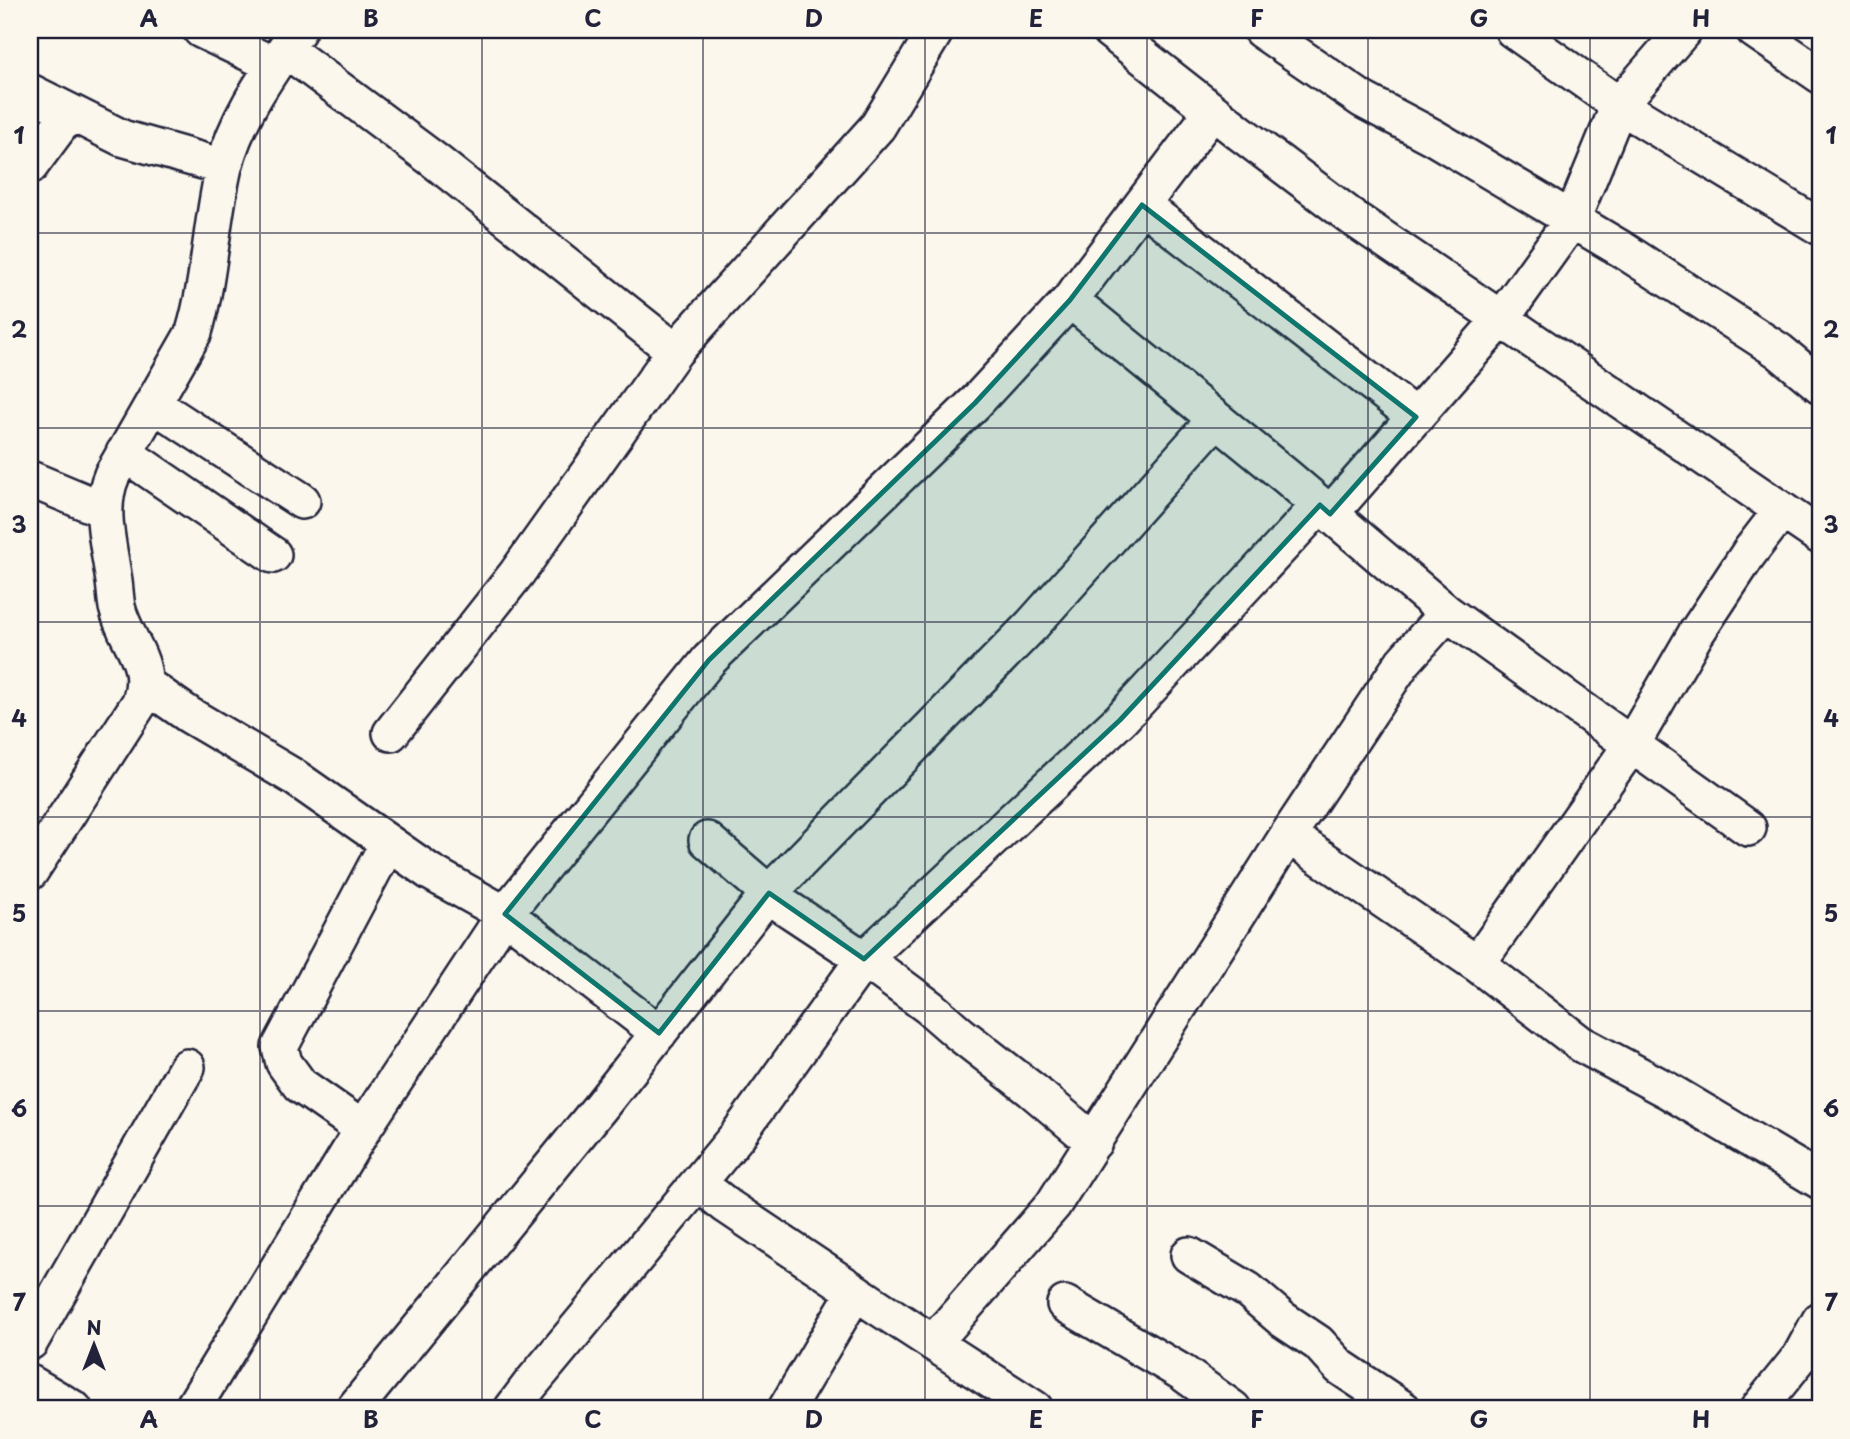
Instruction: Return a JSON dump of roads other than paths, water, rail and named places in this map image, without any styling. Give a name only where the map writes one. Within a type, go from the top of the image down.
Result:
[{"type":"street","points":[[201,30],[285,48],[434,160],[675,351]]},
{"type":"street","points":[[391,733],[517,573],[675,351],[878,125],[936,30]]},
{"type":"street","points":[[1109,30],[1353,218],[1820,536]]},
{"type":"street","points":[[1261,30],[1363,100],[1433,137],[1623,250],[1779,351],[1820,385]]},
{"type":"street","points":[[1513,30],[1619,105],[1820,227]]},
{"type":"street","points":[[512,1409],[737,1136],[864,959],[1120,720],[1416,417],[1501,319],[1572,220],[1619,105],[1684,30]]},
{"type":"street","points":[[1754,30],[1820,75]]},
{"type":"street","points":[[30,872],[140,702],[146,685],[144,670],[117,607],[104,510],[105,490],[194,332],[202,306],[224,167],[231,145],[255,93],[285,48]]},
{"type":"street","points":[[30,92],[121,138],[224,167]]},
{"type":"street","points":[[30,166],[70,112]]},
{"type":"street","points":[[192,1409],[363,1129],[506,914],[709,660],[975,403],[1070,300],[1213,112]]},
{"type":"street","points":[[1142,205],[1416,417]]},
{"type":"street","points":[[1070,300],[1447,613],[1748,828]]},
{"type":"street","points":[[153,404],[302,501]]},
{"type":"street","points":[[354,1409],[769,893],[1032,625],[1216,419]]},
{"type":"street","points":[[124,453],[273,555]]},
{"type":"street","points":[[30,479],[104,510]]},
{"type":"street","points":[[1477,964],[1632,744],[1695,635],[1749,553],[1782,510]]},
{"type":"street","points":[[933,1343],[1053,1205],[1288,835],[1403,662],[1447,613]]},
{"type":"street","points":[[146,685],[189,715],[294,777],[430,872],[506,914],[659,1033]]},
{"type":"street","points":[[1288,835],[1477,964],[1581,1044],[1678,1096],[1820,1181]]},
{"type":"street","points":[[707,840],[784,906],[864,959],[929,1007],[1094,1142]]},
{"type":"street","points":[[363,1129],[300,1085],[284,1063],[280,1047],[388,843]]},
{"type":"street","points":[[30,1342],[187,1067]]},
{"type":"street","points":[[698,1183],[727,1206],[855,1292],[1035,1409]]},
{"type":"street","points":[[1189,1255],[1248,1290],[1282,1319],[1318,1343],[1340,1367],[1403,1409]]},
{"type":"street","points":[[786,1409],[855,1292]]},
{"type":"street","points":[[1065,1304],[1184,1373],[1233,1409]]},
{"type":"street","points":[[1758,1409],[1800,1357],[1820,1320]]},
{"type":"street","points":[[30,1383],[74,1409]]}]
